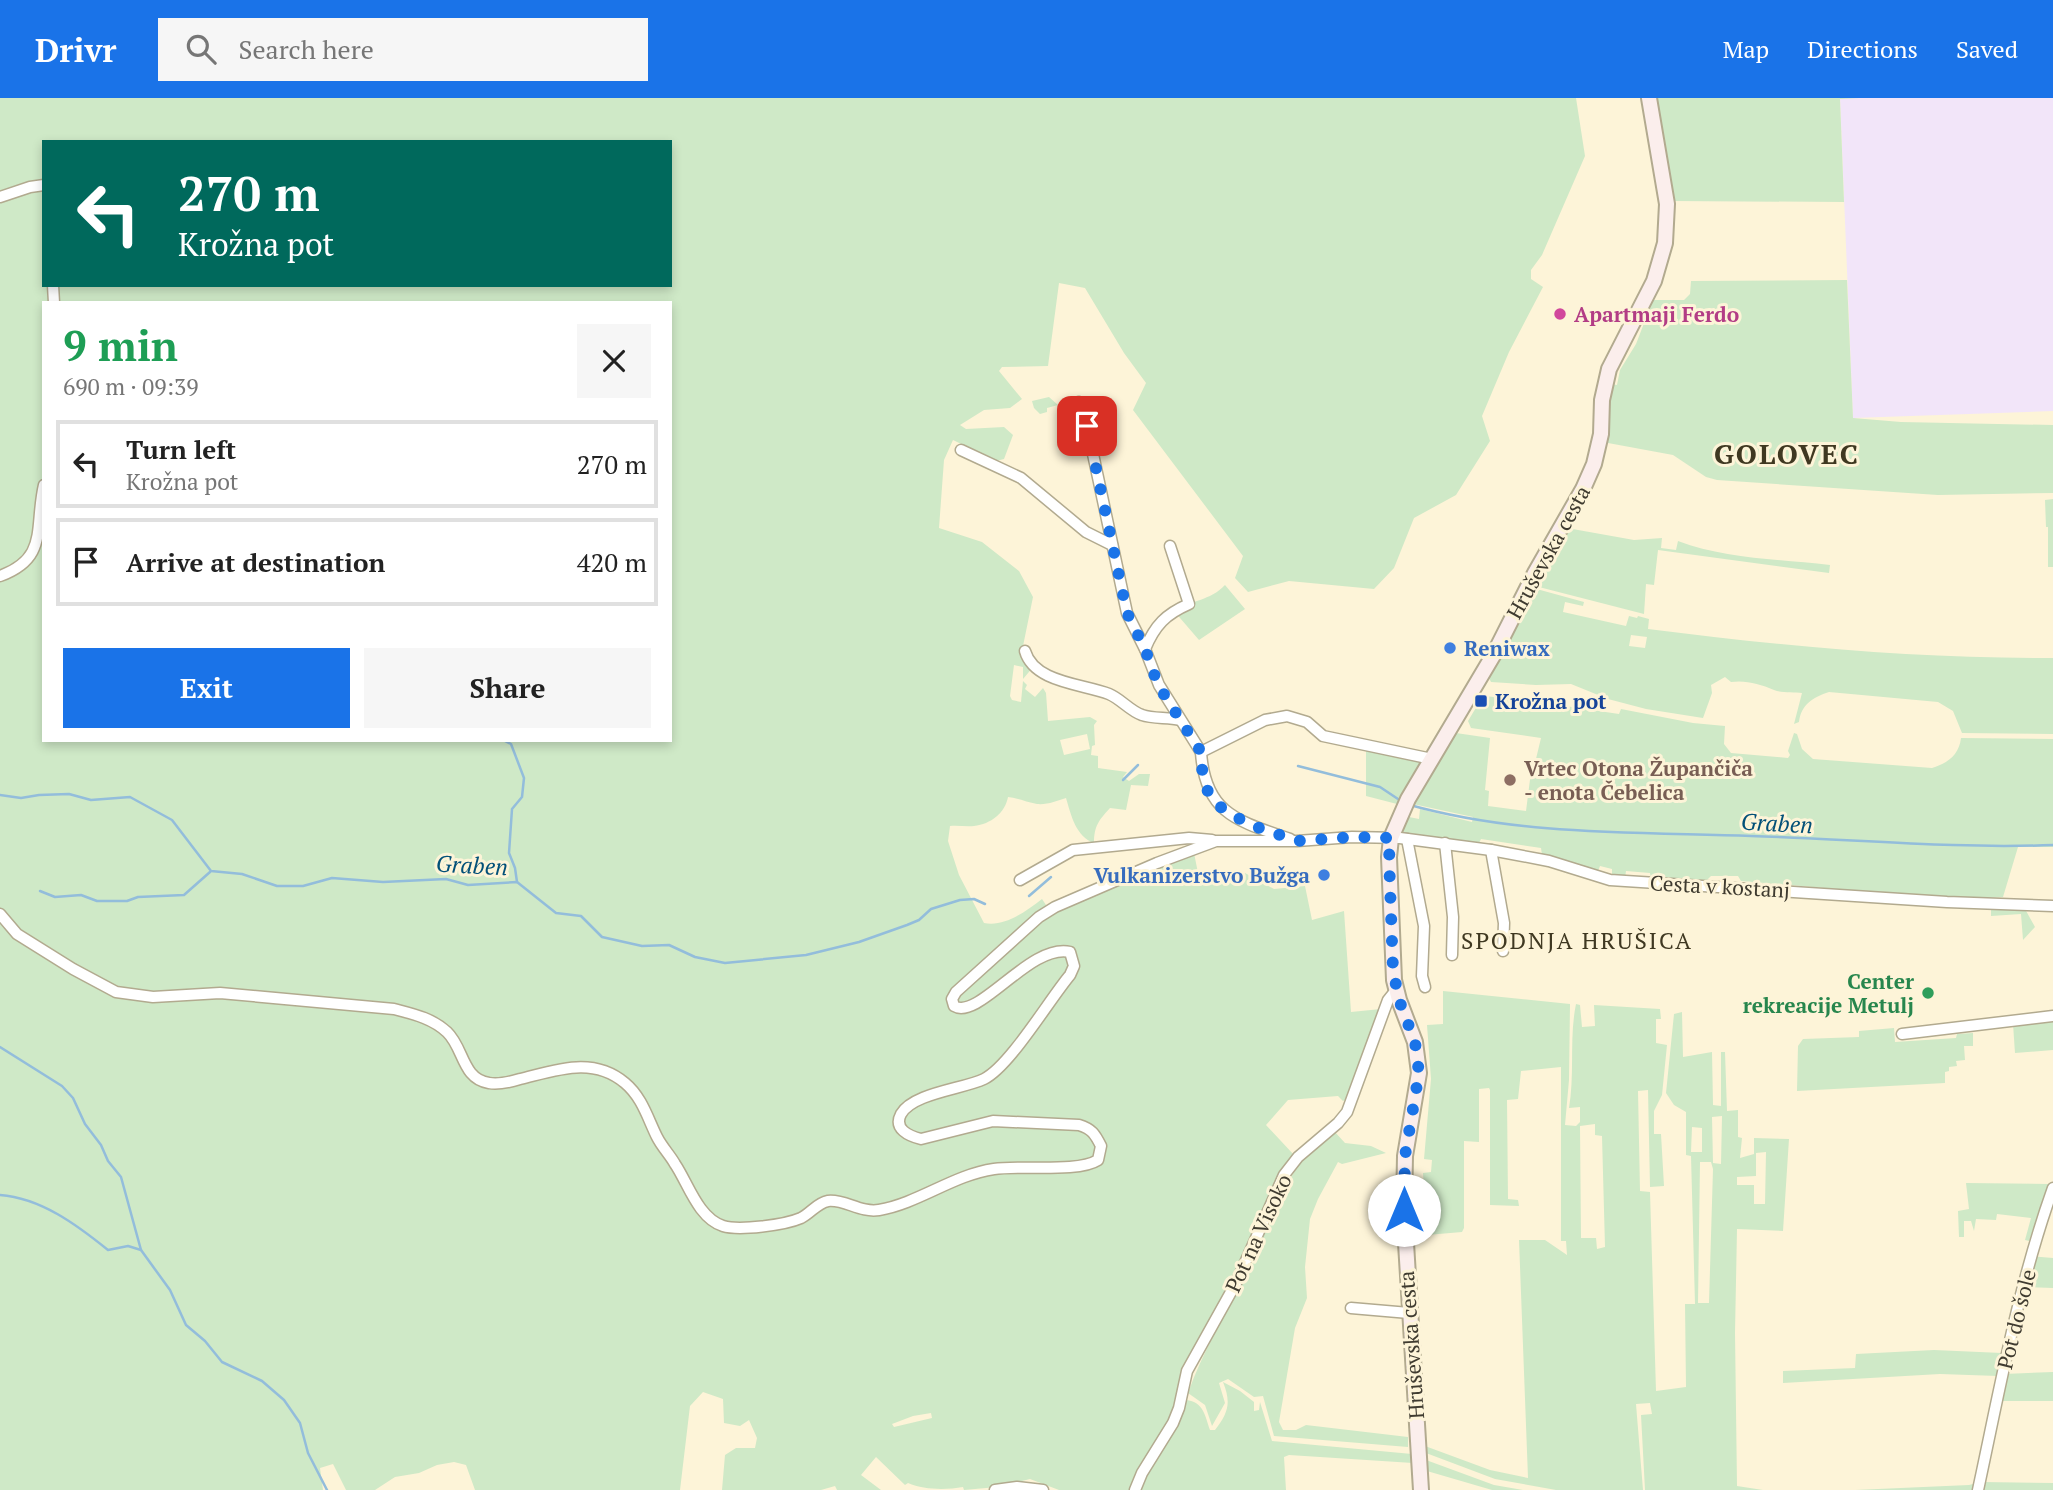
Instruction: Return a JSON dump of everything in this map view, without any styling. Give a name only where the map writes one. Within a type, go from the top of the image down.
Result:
[{"type":"street","name":"Hruševska cesta","points":[[1421,1490],[1409,1313],[1404,1167],[1419,1073],[1415,1042],[1396,990],[1393,970],[1389,870],[1391,838],[1406,803],[1494,654],[1531,580],[1587,481],[1599,444],[1602,400],[1609,369],[1646,298],[1660,264],[1667,231],[1667,204],[1649,98]]},
{"type":"street","points":[[0,197],[30,187],[42,186]]},
{"type":"street","points":[[1079,402],[1087,426],[1127,613],[1145,649],[1158,685],[1201,752],[1208,792],[1219,806],[1248,824],[1297,841]]},
{"type":"street","points":[[961,450],[1021,478],[1086,532],[1112,545]]},
{"type":"street","points":[[0,576],[24,564],[33,553],[42,497]]},
{"type":"street","points":[[1145,649],[1159,622],[1171,612],[1189,604],[1170,546]]},
{"type":"street","points":[[1025,651],[1028,660],[1042,671],[1068,684],[1112,695],[1140,715],[1180,720]]},
{"type":"street","points":[[1201,752],[1265,720],[1287,716],[1307,722],[1323,736],[1432,759]]},
{"type":"street","points":[[1020,880],[1073,850],[1189,838],[1216,841],[1297,841],[1352,837],[1391,838]]},
{"type":"street","name":"Cesta v kostanj","points":[[1391,838],[1445,843],[1549,861],[1610,880],[2053,906]]},
{"type":"street","points":[[1407,839],[1424,926],[1422,976],[1425,987]]},
{"type":"street","points":[[0,914],[17,934],[116,992],[153,997],[220,993],[394,1009],[419,1015],[449,1034],[466,1068],[475,1078],[487,1083],[502,1083],[578,1065],[593,1066],[612,1073],[628,1085],[641,1103],[658,1139],[701,1208],[717,1223],[732,1227],[780,1223],[800,1218],[820,1204],[830,1201],[868,1211],[883,1209],[984,1170],[1038,1166],[1079,1167],[1098,1160],[1101,1146],[1097,1136],[1090,1128],[1079,1125],[992,1121],[921,1139],[902,1131],[899,1122],[901,1114],[919,1099],[970,1085],[988,1077],[1015,1049],[1070,975],[1074,966],[1070,952],[1055,952],[1013,974],[968,1009],[958,1009],[953,1002],[957,992],[1039,917],[1055,907],[1157,863],[1216,841]]},
{"type":"street","points":[[1445,843],[1453,917],[1452,955]]},
{"type":"street","points":[[1491,850],[1504,923],[1503,951]]},
{"type":"street","name":"Pot na Visoko","points":[[1135,1490],[1142,1473],[1173,1423],[1187,1371],[1236,1283],[1284,1175],[1298,1157],[1347,1112],[1388,1000],[1396,990]]},
{"type":"street","points":[[1902,1034],[2053,1016]]},
{"type":"street","name":"Pot do šole","points":[[1978,1490],[2007,1343],[2053,1188]]},
{"type":"street","points":[[1352,1308],[1409,1313]]},
{"type":"street","points":[[995,1490],[1017,1487],[1043,1490]]},
{"type":"shaded area","points":[[1840,98],[2053,98],[2053,411],[1853,418]]},
{"type":"green space","points":[[0,98],[1576,98],[1585,156],[1542,255],[1531,270],[1531,279],[1543,287],[1509,352],[1482,416],[1490,441],[1456,495],[1414,518],[1394,568],[1374,589],[1289,581],[1248,592],[1235,578],[1243,556],[1133,410],[1146,383],[1124,353],[1085,288],[1059,283],[1048,366],[1002,367],[999,371],[1022,399],[1010,408],[984,410],[960,425],[966,429],[1004,427],[1013,435],[1004,459],[996,461],[953,440],[944,460],[939,528],[982,542],[1019,571],[1033,597],[1022,651],[1034,666],[1023,679],[1023,667],[1014,665],[1010,696],[1012,700],[1021,702],[1023,681],[1027,685],[1025,689],[1035,697],[1043,688],[1046,693],[1048,721],[1090,717],[1097,721],[1094,725],[1095,745],[1092,746],[1091,755],[1098,756],[1098,768],[1127,772],[1123,777],[1129,781],[1139,774],[1150,774],[1148,786],[1131,785],[1126,810],[1110,808],[1103,816],[1096,828],[1094,843],[1079,831],[1066,798],[1037,804],[1008,797],[1000,813],[986,823],[950,826],[948,841],[959,875],[984,923],[1007,921],[1042,899],[1046,905],[1035,914],[1047,913],[1194,853],[1200,883],[1245,873],[1274,889],[1305,886],[1312,920],[1344,911],[1351,1012],[1381,1009],[1350,1097],[1343,1101],[1338,1096],[1288,1100],[1266,1125],[1294,1155],[1279,1175],[1262,1220],[1132,1490],[1059,1490],[1030,1479],[997,1487],[964,1490],[963,1487],[928,1488],[908,1483],[905,1485],[876,1457],[861,1475],[881,1490],[837,1490],[835,1486],[821,1490],[722,1490],[725,1455],[736,1448],[755,1448],[757,1438],[749,1420],[740,1426],[724,1423],[723,1399],[703,1392],[690,1406],[680,1490],[475,1490],[466,1465],[454,1462],[395,1477],[375,1490],[346,1490],[333,1464],[320,1468],[323,1490],[0,1490]],"holes":[[[1087,734],[1090,749],[1064,755],[1060,740]],[[931,1413],[932,1418],[894,1427],[892,1424]]]},
{"type":"green space","points":[[1655,98],[1860,98],[1840,99],[1844,202],[1672,201]]},
{"type":"green space","points":[[1847,280],[1853,418],[1901,422],[2053,425],[2053,493],[1938,495],[1717,480],[1706,477],[1673,455],[1608,443],[1606,422],[1611,384],[1617,385],[1620,370],[1636,344],[1653,300],[1684,300],[1690,294],[1691,281]]},
{"type":"green space","points":[[1049,397],[1058,405],[1047,408],[1047,412],[1040,414],[1032,401]]},
{"type":"green space","points":[[2053,499],[2053,567],[2048,567],[2045,500]]},
{"type":"green space","points":[[1567,528],[1634,540],[1662,538],[1661,548],[1676,550],[1678,541],[1733,555],[1830,565],[1829,573],[1658,550],[1654,585],[1646,584],[1644,614],[1535,586]]},
{"type":"green space","points":[[1225,585],[1245,609],[1199,640],[1174,611],[1213,594]]},
{"type":"green space","points":[[1533,588],[1584,602],[1583,606],[1565,602],[1563,612],[1626,626],[1629,616],[1638,616],[1649,619],[1648,629],[1850,650],[2053,658],[2053,734],[1962,733],[1953,711],[1938,702],[1829,692],[1809,702],[1802,711],[1799,722],[1794,724],[1802,693],[1777,691],[1748,682],[1731,682],[1725,677],[1711,685],[1712,693],[1703,718],[1646,709],[1608,699],[1571,684],[1491,682],[1491,671]],"holes":[[[1631,635],[1647,637],[1645,648],[1629,646]]]},
{"type":"green space","points":[[1483,696],[1550,702],[1619,714],[1621,709],[1693,723],[1725,726],[1724,744],[1731,753],[1788,758],[1794,733],[1797,734],[1802,749],[1813,759],[1932,768],[1952,758],[1961,738],[2053,739],[2053,847],[2018,847],[2003,897],[1988,898],[1907,895],[1741,881],[1738,876],[1711,876],[1707,880],[1651,879],[1650,873],[1626,871],[1625,878],[1612,875],[1612,869],[1600,866],[1598,871],[1542,855],[1541,848],[1481,839],[1479,843],[1404,833],[1401,825],[1404,816],[1419,819],[1420,809],[1472,822],[1473,817],[1413,804],[1412,800],[1441,759],[1450,736],[1456,733],[1490,738],[1485,790],[1489,791],[1488,806],[1526,811],[1532,764],[1535,763],[1541,738],[1471,728],[1468,721]]},
{"type":"green space","points":[[1366,745],[1422,761],[1397,804],[1366,796]]},
{"type":"green space","points":[[1991,908],[2025,909],[2035,927],[2023,940],[2021,914],[1991,916]]},
{"type":"green space","points":[[1443,991],[1570,1004],[1569,1080],[1565,1125],[1576,1126],[1580,1122],[1580,1107],[1569,1108],[1576,1004],[1580,1005],[1582,1027],[1595,1026],[1594,1005],[1660,1009],[1661,1019],[1656,1019],[1656,1043],[1667,1045],[1662,1095],[1654,1111],[1654,1134],[1661,1134],[1664,1186],[1650,1187],[1648,1090],[1638,1091],[1640,1191],[1650,1192],[1656,1391],[1686,1387],[1685,1304],[1695,1304],[1691,1156],[1686,1155],[1686,1112],[1674,1105],[1666,1093],[1674,1014],[1682,1012],[1683,1057],[1712,1052],[1713,1105],[1721,1106],[1721,1052],[1725,1052],[1727,1111],[1738,1110],[1738,1137],[1742,1138],[1740,1158],[1754,1154],[1754,1138],[1789,1139],[1783,1231],[1737,1229],[1737,1486],[1763,1490],[1645,1490],[1641,1415],[1652,1414],[1650,1403],[1636,1404],[1643,1490],[1556,1490],[1495,1479],[1426,1453],[1425,1446],[1490,1470],[1528,1478],[1519,1240],[1545,1240],[1567,1255],[1566,1241],[1561,1241],[1561,1067],[1521,1071],[1518,1099],[1507,1100],[1508,1199],[1518,1200],[1519,1206],[1490,1205],[1490,1090],[1479,1089],[1479,1142],[1464,1141],[1464,1228],[1462,1232],[1427,1235],[1423,1173],[1431,1172],[1432,1160],[1424,1159],[1431,1079],[1427,1025],[1443,1024]],"holes":[[[1722,1116],[1721,1164],[1713,1163],[1712,1117]],[[1595,1124],[1595,1135],[1602,1136],[1605,1247],[1597,1249],[1596,1238],[1581,1238],[1580,1126]],[[1692,1127],[1702,1128],[1702,1152],[1691,1152]],[[1766,1152],[1765,1204],[1754,1204],[1754,1185],[1737,1185],[1737,1177],[1756,1176],[1756,1153]],[[1700,1162],[1711,1162],[1713,1169],[1709,1303],[1698,1303]]]},
{"type":"green space","points":[[2053,1020],[2053,1050],[2015,1053],[2013,1024]]},
{"type":"green space","points":[[1894,1028],[1895,1042],[1956,1038],[1957,1034],[1973,1033],[1973,1046],[1964,1046],[1965,1060],[1956,1061],[1957,1066],[1949,1067],[1949,1071],[1945,1072],[1945,1083],[1797,1091],[1798,1046],[1803,1039],[1859,1037],[1859,1031]]},
{"type":"green space","points":[[1334,1131],[1345,1143],[1371,1146],[1386,1153],[1342,1164],[1338,1162],[1310,1219],[1305,1267],[1307,1298],[1295,1328],[1279,1422],[1283,1430],[1296,1430],[1306,1425],[1408,1437],[1408,1447],[1274,1436],[1263,1396],[1254,1397],[1228,1379],[1219,1383],[1225,1403],[1212,1426],[1205,1405],[1188,1393],[1275,1206],[1298,1167],[1295,1162]]},
{"type":"green space","points":[[1966,1183],[2049,1184],[2029,1241],[2025,1240],[2031,1218],[1997,1214],[1996,1220],[1976,1219],[1974,1231],[1971,1221],[1964,1221],[1964,1237],[1959,1237],[1958,1211],[1969,1209]]},
{"type":"green space","points":[[2029,1256],[2053,1258],[2053,1288],[2021,1287]]},
{"type":"green space","points":[[1934,1350],[2002,1353],[1998,1376],[1940,1374],[1783,1383],[1783,1371],[1855,1368],[1856,1354]]},
{"type":"green space","points":[[2053,1372],[2053,1401],[1999,1401],[2004,1374]]},
{"type":"green space","points":[[1223,1382],[1254,1402],[1254,1411],[1259,1410],[1260,1402],[1272,1441],[1412,1454],[1413,1463],[1289,1455],[1284,1457],[1286,1490],[1139,1490],[1144,1474],[1186,1400],[1200,1407],[1210,1430],[1215,1430],[1227,1407]]},
{"type":"green space","points":[[1426,1460],[1494,1485],[1523,1490],[1492,1490],[1427,1471]]},
{"type":"green space","points":[[1982,1482],[2053,1483],[2053,1490],[1983,1490]]},
{"type":"green space","points":[[1977,1483],[1976,1490],[1855,1490],[1969,1485]]},
{"type":"waterway","points":[[507,742],[511,744],[524,778],[522,797],[512,809],[509,853],[517,882]]},
{"type":"waterway","name":"Graben","points":[[1123,780],[1138,765]]},
{"type":"waterway","name":"Graben","points":[[1298,766],[1380,787],[1401,801]]},
{"type":"waterway","name":"Graben","points":[[0,795],[21,798],[69,794],[91,800],[130,797],[172,820],[211,871],[242,874],[277,886],[303,886],[332,878],[383,882],[446,879],[468,885],[517,882],[556,913],[581,916],[602,937],[642,946],[669,945],[695,957],[725,963],[806,955],[859,942],[907,925],[919,920],[931,909],[960,900],[974,899],[985,904]]},
{"type":"waterway","name":"Graben","points":[[1410,805],[1494,822],[1579,831],[1789,837],[1940,845],[2053,845]]},
{"type":"waterway","points":[[40,891],[55,897],[81,895],[97,901],[184,895],[210,872]]},
{"type":"waterway","name":"Graben","points":[[1029,896],[1051,877]]},
{"type":"waterway","points":[[0,1047],[62,1086],[73,1098],[85,1124],[121,1177],[141,1250]]},
{"type":"waterway","points":[[0,1195],[30,1201],[58,1214],[108,1250],[128,1246],[141,1250],[170,1290],[186,1325],[205,1341],[222,1362],[262,1381],[284,1400],[300,1423],[308,1453],[327,1490]]},
{"type":"place","name":"Apartmaji Ferdo","points":[[1560,314]]},
{"type":"place","name":"Reniwax","points":[[1450,648]]},
{"type":"place","name":"Krožna pot","points":[[1481,701]]},
{"type":"place","name":"Vrtec Otona Župančiča - enota Čebelica","points":[[1510,780]]},
{"type":"place","name":"Vulkanizerstvo Bužga","points":[[1324,875]]},
{"type":"place","name":"Center rekreacije Metulj","points":[[1928,993]]},
{"type":"district","name":"GOLOVEC","points":[[1787,453]]},
{"type":"district","name":"SPODNJA HRUŠICA","points":[[1577,940]]},
{"type":"route","points":[[1087,426],[1127,613],[1145,649],[1158,685],[1201,752],[1208,792],[1219,806],[1248,824],[1297,841],[1352,837],[1391,838],[1389,857],[1393,970],[1399,1000],[1415,1042],[1419,1073],[1405,1156],[1404,1210]]}]
